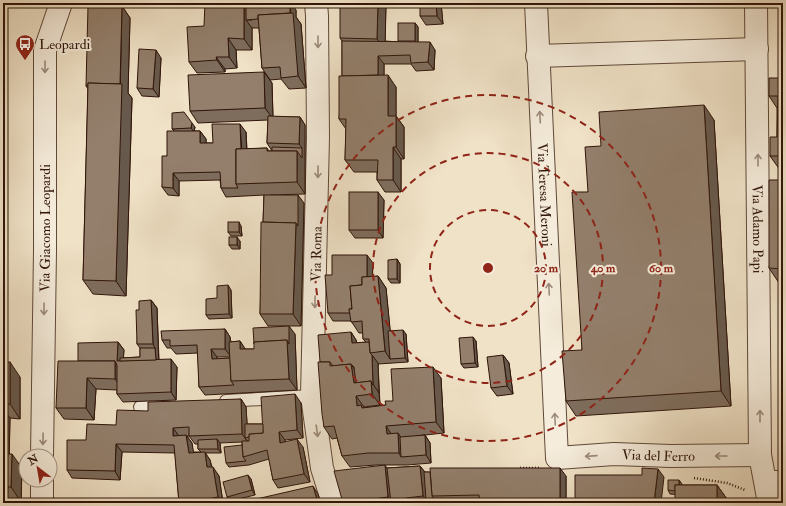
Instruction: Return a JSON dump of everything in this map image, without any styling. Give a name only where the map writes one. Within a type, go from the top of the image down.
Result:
[{"type":"street","name":"Via Giacomo Leopardi","points":[[42,448],[45,251],[45,50],[61,3]]},
{"type":"street","name":"Via Roma","points":[[316,3],[318,137],[312,396],[322,468],[323,492]]},
{"type":"street","name":"Via Teresa Meroni","points":[[536,3],[549,463]]},
{"type":"street","name":"Via Adamo Papi","points":[[756,3],[760,454],[766,490]]},
{"type":"street","points":[[537,56],[757,50]]},
{"type":"street","name":"Via del Ferro","points":[[549,463],[614,454],[671,456],[760,454]]},
{"type":"street","points":[[42,488],[42,503]]},
{"type":"lane","points":[[217,402],[312,396]]},
{"type":"lane","points":[[140,407],[179,404]]},
{"type":"path","points":[[513,469],[549,463]]},
{"type":"path","points":[[690,478],[766,490]]},
{"type":"building","points":[[205,3],[244,3],[244,39],[228,38],[229,57],[216,57],[217,60],[189,62],[187,27],[204,26]]},
{"type":"building","points":[[290,3],[290,13],[258,15],[258,19],[246,20],[246,5]]},
{"type":"building","points":[[340,3],[378,3],[377,39],[340,38]]},
{"type":"building","points":[[420,3],[436,3],[437,16],[420,16]]},
{"type":"building","points":[[88,6],[122,6],[120,84],[88,83],[88,86],[86,86]]},
{"type":"building","points":[[293,13],[298,76],[281,78],[280,67],[262,68],[258,15]]},
{"type":"building","points":[[398,23],[415,23],[415,41],[398,41]]},
{"type":"building","points":[[342,41],[430,42],[428,62],[411,63],[410,55],[378,56],[378,75],[342,76]]},
{"type":"building","points":[[139,49],[156,50],[153,89],[137,88]]},
{"type":"building","points":[[264,72],[265,108],[190,111],[188,75]]},
{"type":"building","points":[[388,75],[388,116],[396,116],[396,147],[393,147],[393,180],[377,180],[378,160],[345,160],[346,119],[339,119],[339,76]]},
{"type":"building","points":[[769,78],[783,78],[783,156],[770,156],[770,137],[777,137],[778,96],[769,96]]},
{"type":"building","points":[[88,83],[122,84],[116,281],[83,280]]},
{"type":"building","points":[[704,105],[721,391],[566,401],[562,351],[582,350],[572,192],[588,192],[585,147],[601,146],[599,112]]},
{"type":"building","points":[[184,112],[192,123],[191,128],[172,129],[172,113]]},
{"type":"building","points":[[268,116],[300,117],[299,144],[267,143]]},
{"type":"building","points":[[212,124],[240,124],[241,149],[236,149],[236,184],[238,188],[221,188],[220,172],[173,173],[173,188],[162,187],[162,156],[167,156],[167,131],[200,131],[200,143],[213,143]]},
{"type":"building","points":[[272,147],[302,148],[302,158],[297,151],[272,151]]},
{"type":"building","points":[[267,148],[267,151],[297,151],[297,182],[236,184],[236,149]]},
{"type":"building","points":[[769,180],[783,180],[783,269],[769,268]]},
{"type":"building","points":[[349,192],[378,192],[378,230],[349,230]]},
{"type":"building","points":[[264,195],[298,195],[298,226],[296,223],[263,222]]},
{"type":"building","points":[[228,222],[239,222],[239,232],[228,232]]},
{"type":"building","points":[[261,222],[296,223],[293,314],[260,314]]},
{"type":"building","points":[[229,237],[237,237],[237,245],[229,245]]},
{"type":"building","points":[[332,255],[367,255],[367,277],[362,277],[362,285],[350,286],[352,309],[349,309],[350,313],[328,313],[325,275],[332,275]]},
{"type":"building","points":[[397,259],[397,279],[388,279],[388,260]]},
{"type":"building","points":[[378,276],[385,351],[370,353],[369,339],[363,339],[362,321],[351,322],[349,309],[352,309],[350,286],[362,285],[362,277]]},
{"type":"building","points":[[228,285],[229,314],[206,315],[206,299],[217,298],[217,286]]},
{"type":"building","points":[[151,300],[153,344],[137,344],[136,310],[139,310],[139,301]]},
{"type":"building","points":[[289,326],[289,344],[287,340],[254,342],[254,344],[253,328]]},
{"type":"building","points":[[225,329],[225,349],[211,349],[212,359],[230,358],[231,381],[234,385],[199,387],[197,345],[170,346],[170,340],[162,340],[161,331]]},
{"type":"building","points":[[403,330],[405,358],[390,359],[388,331]]},
{"type":"building","points":[[351,332],[352,343],[369,342],[370,353],[372,355],[373,385],[371,381],[356,383],[354,367],[351,364],[333,366],[330,362],[320,362],[318,335]]},
{"type":"building","points":[[473,337],[475,363],[461,364],[459,338]]},
{"type":"building","points":[[287,340],[289,379],[231,381],[229,342],[240,341],[240,349],[254,349],[254,342]]},
{"type":"building","points":[[118,342],[117,361],[171,359],[171,392],[117,394],[117,365],[115,361],[78,361],[78,343]]},
{"type":"building","points":[[140,348],[155,348],[156,360],[120,361],[120,358],[140,357]]},
{"type":"building","points":[[503,355],[507,386],[491,388],[487,357]]},
{"type":"building","points":[[58,361],[115,361],[115,379],[87,378],[86,408],[56,408]]},
{"type":"building","points":[[3,362],[10,362],[10,404],[3,404]]},
{"type":"building","points":[[318,362],[330,362],[330,366],[351,364],[354,383],[371,381],[372,394],[356,396],[357,406],[361,405],[362,408],[386,405],[385,401],[393,401],[391,369],[433,367],[436,422],[386,426],[387,434],[398,433],[399,453],[368,453],[342,456],[334,426],[324,427]]},
{"type":"building","points":[[295,394],[297,430],[279,432],[280,443],[297,439],[304,474],[273,480],[267,450],[243,457],[242,441],[249,441],[249,434],[263,433],[261,397]]},
{"type":"building","points":[[241,399],[242,434],[189,436],[189,427],[173,428],[173,436],[186,435],[189,453],[205,452],[207,467],[213,467],[218,497],[188,503],[179,503],[174,445],[116,444],[115,471],[67,470],[67,440],[86,440],[87,424],[116,425],[117,410],[148,411],[148,402]]},
{"type":"building","points":[[245,424],[263,424],[263,433],[249,434],[249,437],[245,438]]},
{"type":"building","points":[[425,435],[426,455],[401,457],[400,437]]},
{"type":"building","points":[[217,439],[218,449],[198,449],[198,440]]},
{"type":"building","points":[[242,445],[243,457],[246,461],[226,463],[224,447]]},
{"type":"building","points":[[3,454],[12,454],[11,487],[3,487]]},
{"type":"building","points":[[385,465],[388,497],[366,500],[367,503],[343,503],[334,471]]},
{"type":"building","points":[[420,466],[423,496],[406,498],[406,503],[391,503],[387,468]]},
{"type":"building","points":[[430,468],[560,468],[560,503],[480,503],[479,495],[432,496]]},
{"type":"building","points":[[642,468],[658,469],[654,503],[575,503],[575,475],[642,475]]},
{"type":"building","points":[[424,472],[430,472],[432,496],[434,500],[426,500]]},
{"type":"building","points":[[248,475],[252,490],[227,497],[223,482]]},
{"type":"building","points":[[668,480],[679,480],[679,485],[675,485],[675,491],[668,490]]},
{"type":"building","points":[[675,485],[717,485],[717,503],[675,503]]},
{"type":"building","points":[[313,486],[318,503],[239,503]]},
{"type":"building","points":[[467,501],[467,503],[454,503]]},
{"type":"place","name":"Leopardi","points":[[25,61]]}]
